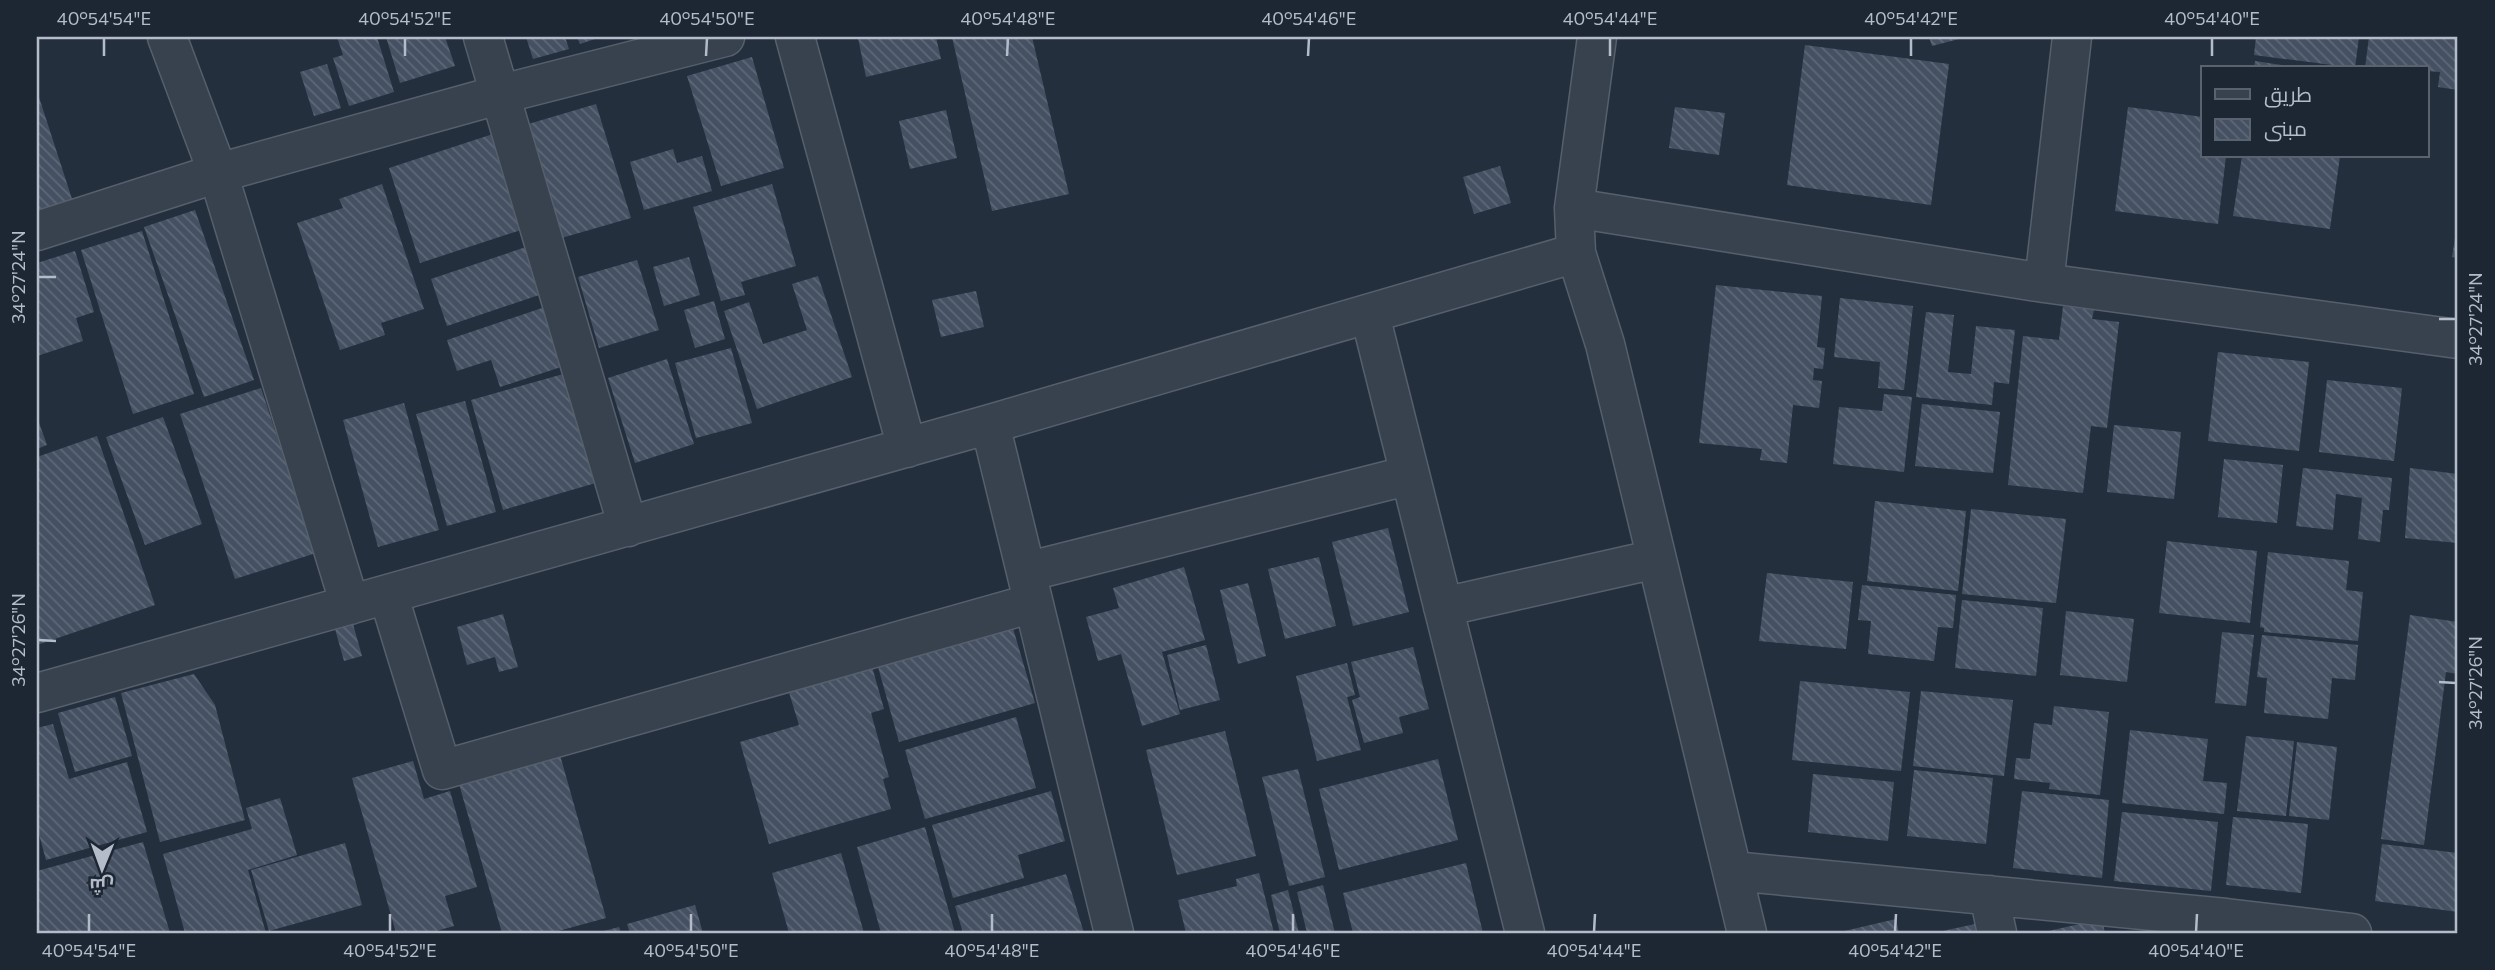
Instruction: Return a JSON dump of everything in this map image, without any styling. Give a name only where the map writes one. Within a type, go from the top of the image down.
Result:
[{"type":"street","points":[[167,37],[218,173],[350,605]]},
{"type":"street","points":[[483,37],[628,527]]},
{"type":"street","points":[[37,231],[218,173],[498,95],[724,37]]},
{"type":"street","points":[[795,37],[907,448]]},
{"type":"street","points":[[1597,37],[1574,208],[1576,253],[1605,344],[1747,933]]},
{"type":"street","points":[[2044,283],[2072,37]]},
{"type":"street","points":[[1574,208],[2044,283],[2458,339]]},
{"type":"street","points":[[37,693],[990,425],[1576,253]]},
{"type":"street","points":[[1370,315],[1525,933]]},
{"type":"street","points":[[990,425],[1114,933]]},
{"type":"street","points":[[388,594],[442,770],[1029,588],[1410,475]]},
{"type":"street","points":[[1443,607],[1656,559]]},
{"type":"street","points":[[1732,871],[1989,895],[2228,926],[2352,933]]},
{"type":"street","points":[[1989,895],[1997,933]]},
{"type":"building","points":[[337,37],[377,37],[394,92],[349,106],[333,58],[343,55]]},
{"type":"building","points":[[386,37],[445,37],[455,66],[400,83]]},
{"type":"building","points":[[526,37],[565,37],[569,49],[533,59]]},
{"type":"building","points":[[577,37],[601,37],[580,44]]},
{"type":"building","points":[[936,37],[941,59],[866,77],[858,38]]},
{"type":"building","points":[[952,37],[1032,37],[1069,194],[992,211]]},
{"type":"building","points":[[1929,37],[1963,37],[1963,38],[1932,46]]},
{"type":"building","points":[[2256,37],[2359,37],[2355,66],[2254,55]]},
{"type":"building","points":[[2369,37],[2458,37],[2458,90],[2438,87],[2440,72],[2428,71],[2428,66],[2365,66]]},
{"type":"building","points":[[1805,45],[1949,64],[1931,205],[1787,185]]},
{"type":"building","points":[[752,57],[784,168],[721,186],[687,76]]},
{"type":"building","points":[[2255,61],[2288,66],[2254,66]]},
{"type":"building","points":[[327,64],[341,108],[314,116],[300,72]]},
{"type":"building","points":[[37,91],[73,202],[37,213]]},
{"type":"building","points":[[596,104],[631,218],[558,239],[525,125]]},
{"type":"building","points":[[1675,107],[1725,113],[1719,155],[1669,148]]},
{"type":"building","points":[[2128,107],[2201,117],[2201,158],[2226,158],[2218,224],[2115,211]]},
{"type":"building","points":[[946,110],[957,158],[910,169],[899,121]]},
{"type":"building","points":[[496,133],[527,228],[420,263],[389,168]]},
{"type":"building","points":[[673,149],[677,163],[702,156],[712,191],[644,210],[630,162]]},
{"type":"building","points":[[2242,158],[2340,158],[2330,229],[2233,216]]},
{"type":"building","points":[[1500,166],[1511,203],[1474,214],[1463,177]]},
{"type":"building","points":[[382,184],[424,309],[381,323],[385,335],[340,350],[297,223],[343,208],[339,199]]},
{"type":"building","points":[[772,184],[796,266],[741,282],[745,295],[721,301],[693,207]]},
{"type":"building","points":[[195,210],[254,380],[204,397],[144,227]]},
{"type":"building","points":[[2458,225],[2458,258],[2452,257]]},
{"type":"building","points":[[142,231],[194,394],[133,414],[81,250]]},
{"type":"building","points":[[532,245],[548,292],[447,326],[431,279]]},
{"type":"building","points":[[75,251],[94,312],[76,318],[83,341],[37,356],[37,263]]},
{"type":"building","points":[[689,257],[700,295],[664,306],[653,267]]},
{"type":"building","points":[[637,260],[659,330],[599,348],[578,277]]},
{"type":"building","points":[[818,276],[852,377],[757,409],[724,311],[749,302],[763,344],[807,330],[792,284]]},
{"type":"building","points":[[1716,285],[1822,296],[1817,347],[1825,348],[1823,369],[1814,368],[1813,380],[1822,381],[1819,408],[1793,405],[1787,463],[1760,460],[1762,449],[1699,443]]},
{"type":"building","points":[[976,291],[984,327],[941,337],[932,300]]},
{"type":"building","points":[[1840,298],[1913,306],[1904,390],[1878,388],[1880,362],[1834,357]]},
{"type":"building","points":[[714,301],[725,339],[695,348],[684,310]]},
{"type":"building","points":[[2063,306],[2094,310],[2092,319],[2119,322],[2107,428],[2091,426],[2083,493],[2008,485],[2023,336],[2059,340]]},
{"type":"building","points":[[545,307],[561,367],[500,387],[491,360],[457,371],[447,340]]},
{"type":"building","points":[[1926,312],[1954,315],[1948,372],[1971,374],[1976,326],[2015,330],[2009,384],[1994,382],[1992,405],[1916,397]]},
{"type":"building","points":[[731,348],[752,423],[696,438],[675,363]]},
{"type":"building","points":[[2218,352],[2309,362],[2299,451],[2208,441]]},
{"type":"building","points":[[667,359],[694,444],[635,463],[608,378]]},
{"type":"building","points":[[574,371],[606,480],[503,510],[471,400]]},
{"type":"building","points":[[2327,380],[2402,388],[2394,461],[2319,452]]},
{"type":"building","points":[[261,388],[316,553],[235,579],[180,414]]},
{"type":"building","points":[[1884,394],[1912,397],[1904,472],[1833,464],[1839,407],[1882,411]]},
{"type":"building","points":[[465,401],[496,512],[447,526],[416,414]]},
{"type":"building","points":[[404,403],[439,530],[378,547],[343,420]]},
{"type":"building","points":[[1922,404],[2000,412],[1993,473],[1915,466]]},
{"type":"building","points":[[37,417],[47,445],[37,449]]},
{"type":"building","points":[[163,417],[202,524],[145,545],[106,437]]},
{"type":"building","points":[[2114,425],[2181,432],[2174,499],[2107,492]]},
{"type":"building","points":[[97,436],[155,605],[37,645],[37,457]]},
{"type":"building","points":[[2224,459],[2283,465],[2277,523],[2218,517]]},
{"type":"building","points":[[2303,468],[2392,478],[2389,510],[2383,510],[2380,542],[2358,539],[2362,498],[2336,494],[2333,530],[2296,526]]},
{"type":"building","points":[[2410,468],[2458,474],[2458,543],[2405,538]]},
{"type":"building","points":[[1875,501],[1966,511],[1958,591],[1867,581]]},
{"type":"building","points":[[1971,509],[2066,519],[2056,603],[1962,594]]},
{"type":"building","points":[[1388,528],[1409,612],[1353,626],[1332,542]]},
{"type":"building","points":[[2167,541],[2257,551],[2250,623],[2159,613]]},
{"type":"building","points":[[2268,552],[2349,561],[2346,590],[2363,592],[2358,641],[2264,632],[2264,628],[2260,627]]},
{"type":"building","points":[[1319,557],[1336,626],[1285,639],[1268,569]]},
{"type":"building","points":[[1184,567],[1205,640],[1162,652],[1180,714],[1142,726],[1121,654],[1098,661],[1086,617],[1119,608],[1113,588]]},
{"type":"building","points":[[1767,573],[1853,582],[1846,649],[1759,641]]},
{"type":"building","points":[[1248,583],[1266,656],[1238,664],[1220,590]]},
{"type":"building","points":[[1862,585],[1956,595],[1953,628],[1938,627],[1934,661],[1868,654],[1871,621],[1858,620]]},
{"type":"building","points":[[1962,600],[2043,608],[2036,676],[1955,668]]},
{"type":"building","points":[[2066,611],[2134,619],[2127,682],[2060,675]]},
{"type":"building","points":[[503,614],[518,667],[499,672],[495,657],[467,665],[457,627]]},
{"type":"building","points":[[2410,615],[2458,622],[2457,674],[2446,672],[2424,845],[2381,839]]},
{"type":"building","points":[[1010,618],[1035,703],[899,742],[875,656]]},
{"type":"building","points":[[353,624],[362,656],[344,661],[335,629]]},
{"type":"building","points":[[2222,632],[2254,635],[2246,706],[2215,703]]},
{"type":"building","points":[[2262,635],[2358,645],[2355,680],[2332,678],[2328,719],[2264,713],[2267,678],[2257,677]]},
{"type":"building","points":[[1206,645],[1220,700],[1180,710],[1167,655]]},
{"type":"building","points":[[1413,647],[1429,709],[1399,717],[1403,733],[1364,743],[1352,700],[1360,697],[1351,662]]},
{"type":"building","points":[[871,663],[884,709],[871,713],[889,777],[883,779],[891,809],[769,844],[740,742],[799,725],[787,686]]},
{"type":"building","points":[[1347,663],[1355,695],[1347,697],[1361,750],[1317,761],[1296,676]]},
{"type":"building","points":[[194,674],[215,705],[245,820],[160,842],[121,693]]},
{"type":"building","points":[[1800,681],[1910,692],[1901,771],[1792,760]]},
{"type":"building","points":[[1921,691],[2013,700],[2004,776],[1913,766]]},
{"type":"building","points":[[115,697],[132,756],[75,772],[58,713]]},
{"type":"building","points":[[2054,706],[2109,712],[2100,795],[2049,789],[2050,783],[2014,779],[2016,758],[2030,759],[2034,723],[2052,725]]},
{"type":"building","points":[[1016,717],[1036,788],[925,819],[905,750]]},
{"type":"building","points":[[53,724],[69,779],[127,762],[147,832],[46,860],[37,827],[37,728]]},
{"type":"building","points":[[2130,730],[2208,739],[2203,781],[2227,783],[2224,814],[2122,803]]},
{"type":"building","points":[[1225,731],[1256,856],[1177,875],[1146,750]]},
{"type":"building","points":[[2246,736],[2294,741],[2286,816],[2237,811]]},
{"type":"building","points":[[2297,742],[2337,747],[2329,820],[2289,816]]},
{"type":"building","points":[[560,755],[606,918],[551,933],[502,933],[459,784]]},
{"type":"building","points":[[1438,759],[1458,840],[1339,870],[1319,789]]},
{"type":"building","points":[[413,761],[424,799],[450,791],[477,887],[445,896],[454,926],[429,933],[396,933],[352,778]]},
{"type":"building","points":[[1298,769],[1325,877],[1289,886],[1262,777]]},
{"type":"building","points":[[1914,770],[1993,778],[1986,844],[1907,836]]},
{"type":"building","points":[[1813,774],[1894,782],[1888,841],[1808,832]]},
{"type":"building","points":[[1051,791],[1065,841],[1018,855],[1024,878],[953,898],[932,825]]},
{"type":"building","points":[[2022,791],[2109,800],[2102,878],[2013,868]]},
{"type":"building","points":[[280,798],[297,855],[248,870],[266,933],[185,933],[163,854],[252,829],[246,808]]},
{"type":"building","points":[[2122,812],[2218,822],[2211,891],[2114,881]]},
{"type":"building","points":[[2233,817],[2308,824],[2301,893],[2226,885]]},
{"type":"building","points":[[925,827],[955,933],[881,933],[857,847]]},
{"type":"building","points":[[143,842],[170,933],[39,933],[37,871]]},
{"type":"building","points":[[345,843],[362,905],[269,931],[251,870]]},
{"type":"building","points":[[2382,844],[2458,853],[2458,912],[2375,901]]},
{"type":"building","points":[[841,853],[864,933],[789,933],[772,873]]},
{"type":"building","points":[[1466,863],[1483,933],[1353,933],[1343,893]]},
{"type":"building","points":[[1259,873],[1274,933],[1186,933],[1178,900],[1237,886],[1236,879]]},
{"type":"building","points":[[1066,874],[1084,933],[963,933],[955,906]]},
{"type":"building","points":[[1323,885],[1335,933],[1307,933],[1297,892]]},
{"type":"building","points":[[1288,890],[1299,933],[1280,933],[1271,895]]},
{"type":"building","points":[[695,905],[703,933],[630,933],[627,924]]},
{"type":"building","points":[[1896,919],[1899,933],[1840,933],[1840,932]]},
{"type":"building","points":[[2102,919],[2105,933],[2044,932]]},
{"type":"building","points":[[1975,924],[1977,933],[1938,933],[1938,932]]},
{"type":"building","points":[[619,927],[621,933],[600,933],[600,932]]}]
